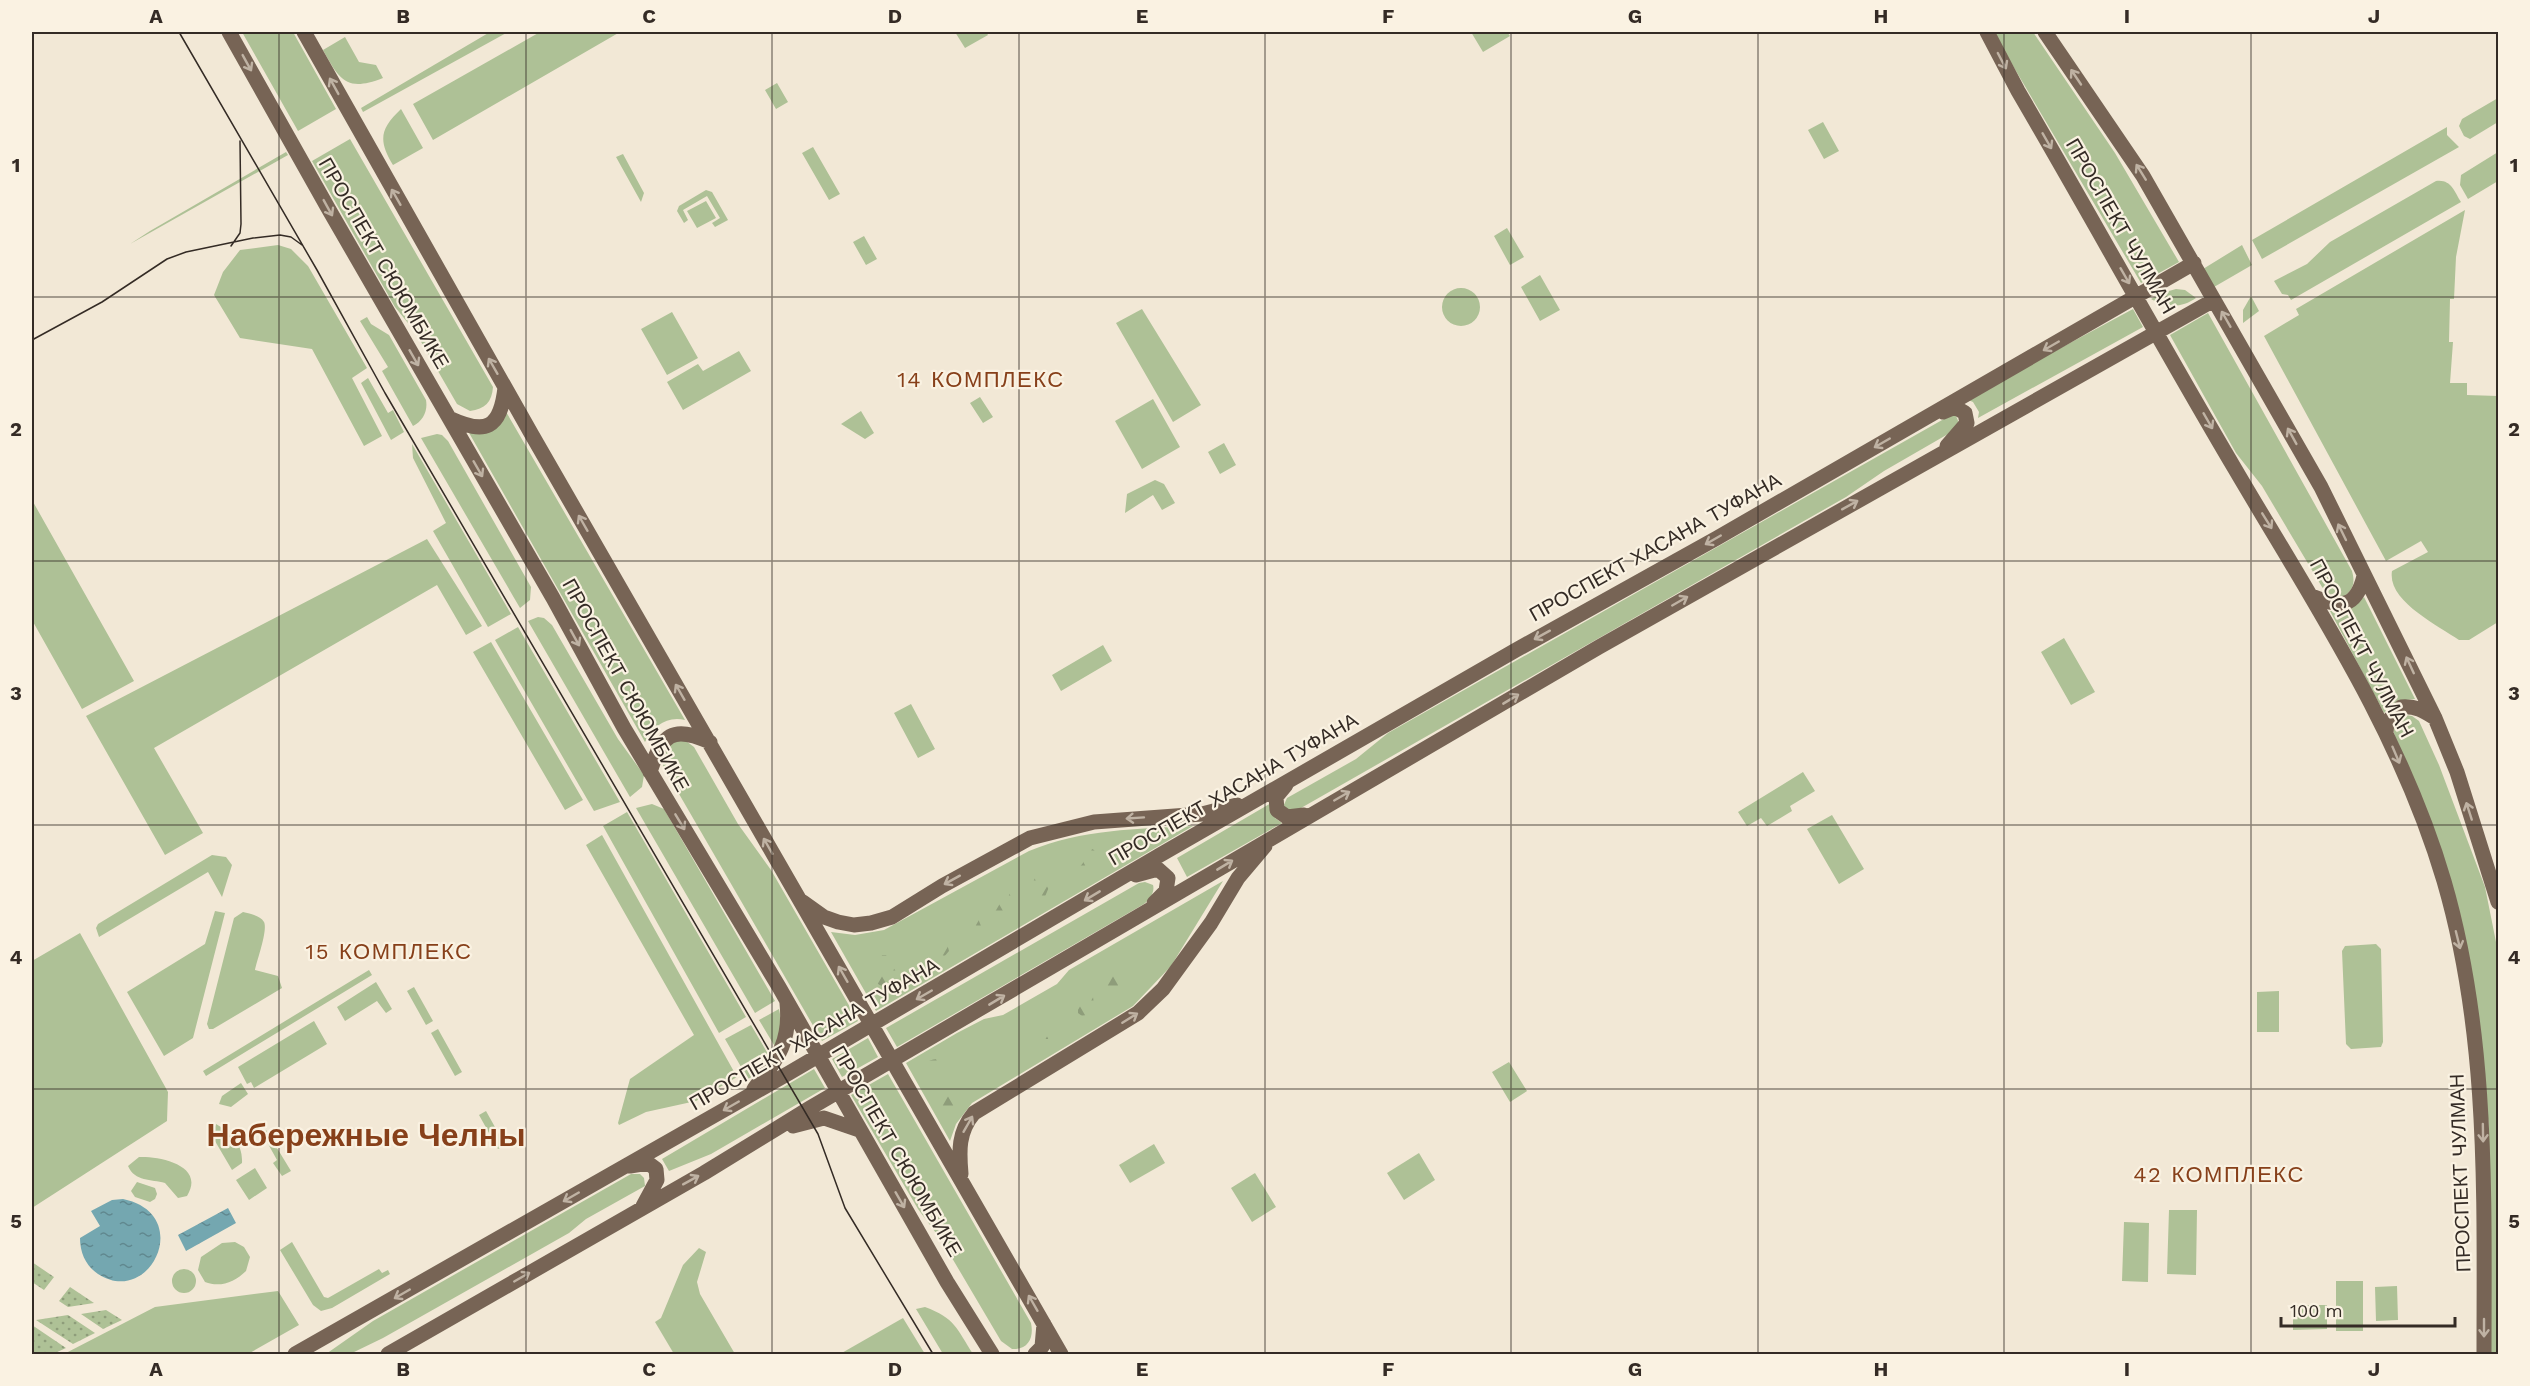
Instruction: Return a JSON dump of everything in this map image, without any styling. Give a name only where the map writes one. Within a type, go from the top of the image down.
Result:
[{"type":"main road","name":"ПРОСПЕКТ СЮЮМБИКЕ","points":[[230,32],[650,772],[992,1354]]},
{"type":"main road","name":"ПРОСПЕКТ СЮЮМБИКЕ","points":[[304,32],[505,388],[1061,1354]]},
{"type":"main road","name":"ПРОСПЕКТ ЧУЛМАН","points":[[1986,32],[2236,471],[2314,597],[2386,733],[2421,815],[2444,881],[2465,969],[2477,1061],[2483,1126],[2484,1354]]},
{"type":"main road","name":"ПРОСПЕКТ ЧУЛМАН","points":[[2045,32],[2143,176],[2320,488],[2435,718],[2457,772],[2499,902]]},
{"type":"main road","name":"ПРОСПЕКТ ХАСАНА ТУФАНА","points":[[295,1354],[872,1025],[1292,779],[2194,263]]},
{"type":"main road","points":[[388,1354],[773,1132],[1311,814],[1599,647],[2214,300]]},
{"type":"main road","points":[[449,418],[468,427],[485,428],[496,421],[502,408],[505,388]]},
{"type":"main road","points":[[1920,420],[1955,407],[1965,413],[1967,423],[1939,455]]},
{"type":"main road","points":[[2314,597],[2331,604],[2344,604],[2352,600],[2360,591],[2364,576]]},
{"type":"main road","points":[[2386,733],[2387,722],[2401,707],[2421,709],[2435,718]]},
{"type":"main road","points":[[650,772],[655,755],[666,739],[676,733],[695,736],[710,742]]},
{"type":"main road","points":[[1292,779],[1276,797],[1277,810],[1287,817],[1311,814]]},
{"type":"main road","points":[[797,897],[824,917],[838,922],[854,925],[871,923],[892,917],[942,886],[1030,838],[1094,822],[1202,814],[1254,801]]},
{"type":"main road","points":[[962,1180],[961,1136],[974,1113],[1138,1013],[1163,989],[1211,923],[1238,878],[1274,836]]},
{"type":"main road","points":[[1121,878],[1158,869],[1168,878],[1166,891],[1144,914]]},
{"type":"main road","points":[[751,1094],[779,1057],[784,1045],[787,1031],[786,1000]]},
{"type":"main road","points":[[773,1132],[824,1118],[859,1130]]},
{"type":"main road","points":[[622,1168],[648,1163],[656,1169],[657,1180],[644,1206]]},
{"type":"main road","points":[[1035,1354],[1042,1347],[1044,1324]]},
{"type":"green space","points":[[242,32],[293,32],[336,109],[298,131]]},
{"type":"green space","points":[[490,32],[508,32],[363,112],[361,108]]},
{"type":"green space","points":[[540,32],[620,32],[433,140],[413,104]]},
{"type":"green space","points":[[955,32],[986,32],[988,35],[965,48]]},
{"type":"green space","points":[[1471,32],[1507,32],[1510,36],[1483,52]]},
{"type":"green space","points":[[1993,32],[2033,32],[2115,153],[2179,262],[2141,283]]},
{"type":"green space","points":[[345,37],[359,62],[376,65],[383,78],[361,84],[346,81],[340,76],[323,50]]},
{"type":"green space","points":[[777,83],[788,102],[776,109],[765,90]]},
{"type":"green space","points":[[2498,98],[2498,122],[2470,139],[2464,136],[2459,126],[2462,119]]},
{"type":"green space","points":[[401,109],[423,148],[393,165],[385,149],[384,135],[385,129]]},
{"type":"green space","points":[[1823,122],[1839,151],[1824,159],[1808,130]]},
{"type":"green space","points":[[2447,127],[2447,135],[2459,147],[2262,259],[2252,240]]},
{"type":"green space","points":[[350,139],[493,387],[489,401],[480,409],[470,411],[457,404],[416,333],[395,307],[312,161]]},
{"type":"green space","points":[[813,147],[840,194],[829,200],[802,153]]},
{"type":"green space","points":[[286,152],[288,155],[130,244],[150,231]]},
{"type":"green space","points":[[2498,152],[2498,181],[2468,199],[2460,185],[2461,175]]},
{"type":"green space","points":[[623,154],[644,193],[641,202],[616,157]]},
{"type":"green space","points":[[2436,181],[2449,184],[2461,202],[2291,300],[2288,295],[2282,294],[2274,281],[2307,264],[2330,242]]},
{"type":"green space","points":[[706,190],[712,192],[728,220],[715,227],[712,223],[720,218],[707,196],[683,210],[688,220],[684,223],[677,211],[679,206]]},
{"type":"green space","points":[[706,201],[716,218],[697,228],[687,211]]},
{"type":"green space","points":[[2465,210],[2456,257],[2454,299],[2450,299],[2449,342],[2453,342],[2450,383],[2467,383],[2467,395],[2498,396],[2498,622],[2469,640],[2459,640],[2416,611],[2397,592],[2392,571],[2428,552],[2421,541],[2386,561],[2264,336],[2299,315],[2296,309]]},
{"type":"green space","points":[[1507,228],[1524,257],[1510,265],[1494,236]]},
{"type":"green space","points":[[864,236],[877,259],[866,265],[853,242]]},
{"type":"green space","points":[[278,245],[291,249],[308,266],[367,368],[352,378],[382,436],[364,446],[312,349],[240,338],[214,295],[223,272],[240,250]]},
{"type":"green space","points":[[2242,245],[2252,265],[2214,287],[2203,269]]},
{"type":"green space","points":[[1540,275],[1560,310],[1540,321],[1521,287]]},
{"type":"green space","points":[[1461,288],[1475,293],[1480,307],[1475,321],[1461,326],[1447,321],[1442,307],[1447,293]]},
{"type":"green space","points":[[2176,289],[2185,290],[2196,298],[2185,304],[2174,306],[2151,299],[2162,293]]},
{"type":"green space","points":[[2251,296],[2259,311],[2243,323],[2243,310]]},
{"type":"green space","points":[[1142,309],[1201,405],[1173,422],[1116,323]]},
{"type":"green space","points":[[2133,309],[2143,327],[1978,418],[1979,412],[1973,402],[1966,399]]},
{"type":"green space","points":[[672,312],[698,358],[667,375],[641,329]]},
{"type":"green space","points":[[2208,313],[2352,571],[2353,586],[2343,597],[2329,594],[2322,587],[2262,486],[2236,453],[2170,335]]},
{"type":"green space","points":[[367,317],[371,324],[389,335],[426,400],[424,415],[413,426],[382,371],[388,367],[360,321]]},
{"type":"green space","points":[[739,351],[751,371],[683,410],[667,382],[698,364],[703,371]]},
{"type":"green space","points":[[368,378],[388,413],[393,410],[404,432],[391,440],[361,383]]},
{"type":"green space","points":[[980,397],[993,417],[983,423],[970,403]]},
{"type":"green space","points":[[1153,399],[1180,447],[1142,469],[1115,421]]},
{"type":"green space","points":[[505,410],[685,720],[666,721],[652,731],[645,742],[468,431]]},
{"type":"green space","points":[[861,411],[874,433],[865,439],[841,424]]},
{"type":"green space","points":[[1951,415],[1956,416],[1959,423],[1955,430],[1884,471],[1846,497],[1294,812],[1283,807],[1287,798],[1356,759],[1388,733]]},
{"type":"green space","points":[[442,435],[448,441],[531,587],[530,600],[520,608],[421,438]]},
{"type":"green space","points":[[1224,443],[1236,465],[1220,474],[1208,452]]},
{"type":"green space","points":[[412,444],[511,614],[488,627],[433,531],[446,523],[413,458]]},
{"type":"green space","points":[[1155,480],[1164,484],[1175,503],[1162,510],[1153,495],[1125,513],[1127,494]]},
{"type":"green space","points":[[32,500],[134,681],[82,709],[32,620]]},
{"type":"green space","points":[[427,539],[482,626],[466,635],[437,585],[154,748],[203,833],[165,855],[86,716]]},
{"type":"green space","points":[[2364,597],[2415,699],[2397,701],[2384,713],[2330,611],[2348,611]]},
{"type":"green space","points":[[538,617],[544,618],[552,625],[618,739],[644,775],[642,787],[630,797],[528,621]]},
{"type":"green space","points":[[518,627],[620,802],[594,811],[495,640]]},
{"type":"green space","points":[[2064,638],[2095,692],[2071,705],[2041,652]]},
{"type":"green space","points":[[491,642],[583,800],[565,810],[473,652]]},
{"type":"green space","points":[[1103,645],[1112,661],[1061,691],[1052,675]]},
{"type":"green space","points":[[911,704],[935,749],[918,758],[894,713]]},
{"type":"green space","points":[[2405,715],[2412,716],[2419,721],[2439,765],[2485,887],[2498,952],[2498,1354],[2490,1354],[2489,1128],[2477,1012],[2394,733],[2396,722]]},
{"type":"green space","points":[[675,740],[686,741],[694,747],[738,824],[771,870],[858,1021],[822,1041],[664,768],[663,756]]},
{"type":"green space","points":[[1803,772],[1815,791],[1790,806],[1792,811],[1767,826],[1761,818],[1747,826],[1738,812]]},
{"type":"green space","points":[[1273,802],[1275,818],[1282,823],[1187,877],[1177,858]]},
{"type":"green space","points":[[652,804],[664,809],[775,1001],[755,1013],[636,808]]},
{"type":"green space","points":[[627,812],[746,1017],[719,1033],[603,826]]},
{"type":"green space","points":[[1832,815],[1864,869],[1839,884],[1807,829]]},
{"type":"green space","points":[[1193,826],[876,1011],[831,932],[855,935],[884,930],[1029,851],[1069,838],[1110,831]]},
{"type":"green space","points":[[602,835],[737,1077],[696,1101],[646,1112],[619,1125],[630,1079],[694,1035],[586,845]]},
{"type":"green space","points":[[1090,848],[1094,850],[1098,858],[1092,867],[1082,872],[1078,869],[1083,863],[1083,853]]},
{"type":"green space","points":[[212,855],[226,857],[232,865],[222,897],[208,872],[99,937],[96,928],[98,924]]},
{"type":"green space","points":[[1037,875],[1046,880],[1049,887],[1044,899],[1037,904],[1032,890]]},
{"type":"green space","points":[[1223,881],[1171,966],[1133,1006],[972,1103],[956,1124],[950,1141],[906,1063],[957,1033],[984,1019],[1003,1015],[1057,984],[1069,970]]},
{"type":"green space","points":[[1145,882],[1153,885],[1153,890],[1152,895],[1144,904],[897,1047],[886,1028],[1139,883]]},
{"type":"green space","points":[[1006,893],[1009,893],[1011,897],[1011,905],[1008,913],[1000,922],[994,917],[995,912]]},
{"type":"green space","points":[[215,911],[225,913],[193,1038],[164,1056],[127,992],[205,944]]},
{"type":"green space","points":[[243,912],[260,918],[265,926],[255,970],[278,976],[282,988],[213,1029],[209,1029],[207,1024],[234,918]]},
{"type":"green space","points":[[972,915],[977,916],[981,926],[979,935],[972,940],[966,930],[968,918]]},
{"type":"green space","points":[[80,933],[168,1092],[167,1121],[32,1208],[32,961]]},
{"type":"green space","points":[[946,940],[949,951],[938,964],[930,966],[927,964],[927,954],[935,951],[937,942]]},
{"type":"green space","points":[[2376,944],[2381,949],[2383,1042],[2381,1047],[2351,1049],[2346,1044],[2342,951],[2345,946]]},
{"type":"green space","points":[[882,955],[886,955],[902,982],[903,986],[898,992],[881,986],[872,976],[871,972],[880,964]]},
{"type":"green space","points":[[1116,967],[1122,969],[1121,983],[1112,991],[1103,991],[1099,982],[1109,976]]},
{"type":"green space","points":[[369,970],[372,975],[206,1076],[203,1071]]},
{"type":"green space","points":[[376,982],[392,1009],[386,1013],[377,1001],[345,1021],[337,1007]]},
{"type":"green space","points":[[414,987],[433,1021],[426,1025],[407,991]]},
{"type":"green space","points":[[2279,991],[2279,1032],[2257,1032],[2257,992]]},
{"type":"green space","points":[[1088,994],[1093,997],[1094,1004],[1088,1015],[1082,1016],[1078,1013],[1078,1007]]},
{"type":"green space","points":[[779,1009],[781,1019],[777,1050],[759,1020]]},
{"type":"green space","points":[[1050,1016],[1055,1016],[1057,1020],[1055,1027],[1048,1039],[1039,1039],[1038,1030]]},
{"type":"green space","points":[[314,1021],[327,1044],[254,1088],[251,1082],[247,1084],[238,1067]]},
{"type":"green space","points":[[751,1025],[771,1059],[761,1072],[748,1079],[725,1039]]},
{"type":"green space","points":[[438,1029],[462,1072],[455,1076],[431,1033]]},
{"type":"green space","points":[[868,1038],[878,1057],[842,1077],[832,1059]]},
{"type":"green space","points":[[937,1059],[945,1061],[946,1068],[927,1083],[922,1075],[924,1066]]},
{"type":"green space","points":[[1509,1062],[1527,1091],[1510,1102],[1492,1072]]},
{"type":"green space","points":[[814,1069],[825,1088],[711,1154],[669,1171],[662,1159]]},
{"type":"green space","points":[[888,1074],[1031,1323],[1031,1338],[1023,1347],[1012,1349],[1001,1341],[942,1241],[918,1209],[851,1095]]},
{"type":"green space","points":[[241,1083],[248,1094],[231,1107],[219,1104],[222,1096]]},
{"type":"green space","points":[[940,1092],[960,1094],[963,1099],[948,1117],[942,1114],[936,1100]]},
{"type":"green space","points":[[486,1111],[505,1145],[498,1149],[479,1115]]},
{"type":"green space","points":[[216,1124],[232,1135],[241,1150],[242,1163],[232,1170],[212,1136]]},
{"type":"green space","points":[[266,1130],[291,1171],[282,1176],[273,1163],[277,1160],[262,1133]]},
{"type":"green space","points":[[1154,1144],[1165,1163],[1130,1183],[1119,1165]]},
{"type":"green space","points":[[1419,1153],[1435,1180],[1404,1200],[1387,1173]]},
{"type":"green space","points":[[139,1157],[158,1158],[178,1164],[190,1177],[191,1185],[187,1196],[178,1198],[165,1183],[135,1175],[128,1166]]},
{"type":"green space","points":[[255,1168],[267,1188],[249,1200],[236,1180]]},
{"type":"green space","points":[[1255,1173],[1276,1207],[1252,1222],[1231,1188]]},
{"type":"green space","points":[[631,1174],[640,1174],[644,1178],[645,1186],[586,1219],[569,1233],[383,1338],[350,1354],[326,1354],[373,1321]]},
{"type":"green space","points":[[137,1182],[155,1188],[157,1194],[155,1199],[150,1202],[135,1197],[131,1191]]},
{"type":"green space","points":[[2169,1210],[2197,1210],[2196,1275],[2167,1274]]},
{"type":"green space","points":[[2124,1222],[2149,1223],[2148,1282],[2122,1281]]},
{"type":"green space","points":[[235,1242],[244,1247],[250,1257],[246,1271],[227,1283],[205,1282],[198,1270],[201,1257],[222,1243]]},
{"type":"green space","points":[[292,1242],[324,1297],[328,1298],[379,1269],[382,1273],[388,1270],[390,1274],[332,1308],[321,1311],[313,1305],[280,1250]]},
{"type":"green space","points":[[699,1248],[706,1252],[697,1282],[700,1294],[735,1354],[674,1354],[655,1322],[661,1318],[683,1265]]},
{"type":"green space","points":[[32,1262],[54,1277],[44,1290],[32,1282]]},
{"type":"green space","points":[[184,1269],[192,1273],[196,1281],[192,1289],[184,1293],[176,1289],[172,1281],[176,1273]]},
{"type":"green space","points":[[2336,1281],[2363,1281],[2363,1331],[2336,1331]]},
{"type":"green space","points":[[2397,1286],[2398,1320],[2376,1321],[2375,1287]]},
{"type":"green space","points":[[70,1287],[94,1303],[68,1307],[59,1301]]},
{"type":"green space","points":[[278,1291],[299,1325],[248,1354],[64,1354],[155,1307]]},
{"type":"green space","points":[[2293,1305],[2327,1305],[2327,1329],[2293,1330]]},
{"type":"green space","points":[[925,1307],[949,1320],[959,1331],[973,1354],[943,1354],[916,1309]]},
{"type":"green space","points":[[106,1310],[122,1320],[103,1329],[81,1314]]},
{"type":"green space","points":[[68,1315],[95,1333],[73,1344],[36,1320]]},
{"type":"green space","points":[[903,1318],[925,1354],[840,1354]]},
{"type":"green space","points":[[32,1325],[66,1348],[53,1354],[32,1354]]},
{"type":"water","points":[[123,1199],[145,1208],[157,1222],[160,1238],[157,1255],[148,1269],[134,1279],[117,1281],[98,1274],[90,1267],[81,1249],[80,1238],[100,1226],[91,1211],[112,1200]]},
{"type":"water","points":[[228,1208],[236,1223],[186,1251],[178,1235]]},
{"type":"tram line","points":[[179,32],[317,270],[385,393],[818,1134],[845,1208],[933,1354]]},
{"type":"tram line","points":[[231,246],[240,233],[241,224],[240,141]]},
{"type":"tram line","points":[[32,340],[102,302],[167,259],[186,252],[253,238],[280,235],[291,237],[302,245]]},
{"type":"district","name":"14 КОМПЛЕКС","points":[[981,379]]},
{"type":"district","name":"15 КОМПЛЕКС","points":[[389,951]]},
{"type":"district","name":"Набережные Челны","points":[[366,1135]]},
{"type":"district","name":"42 КОМПЛЕКС","points":[[2219,1174]]}]
